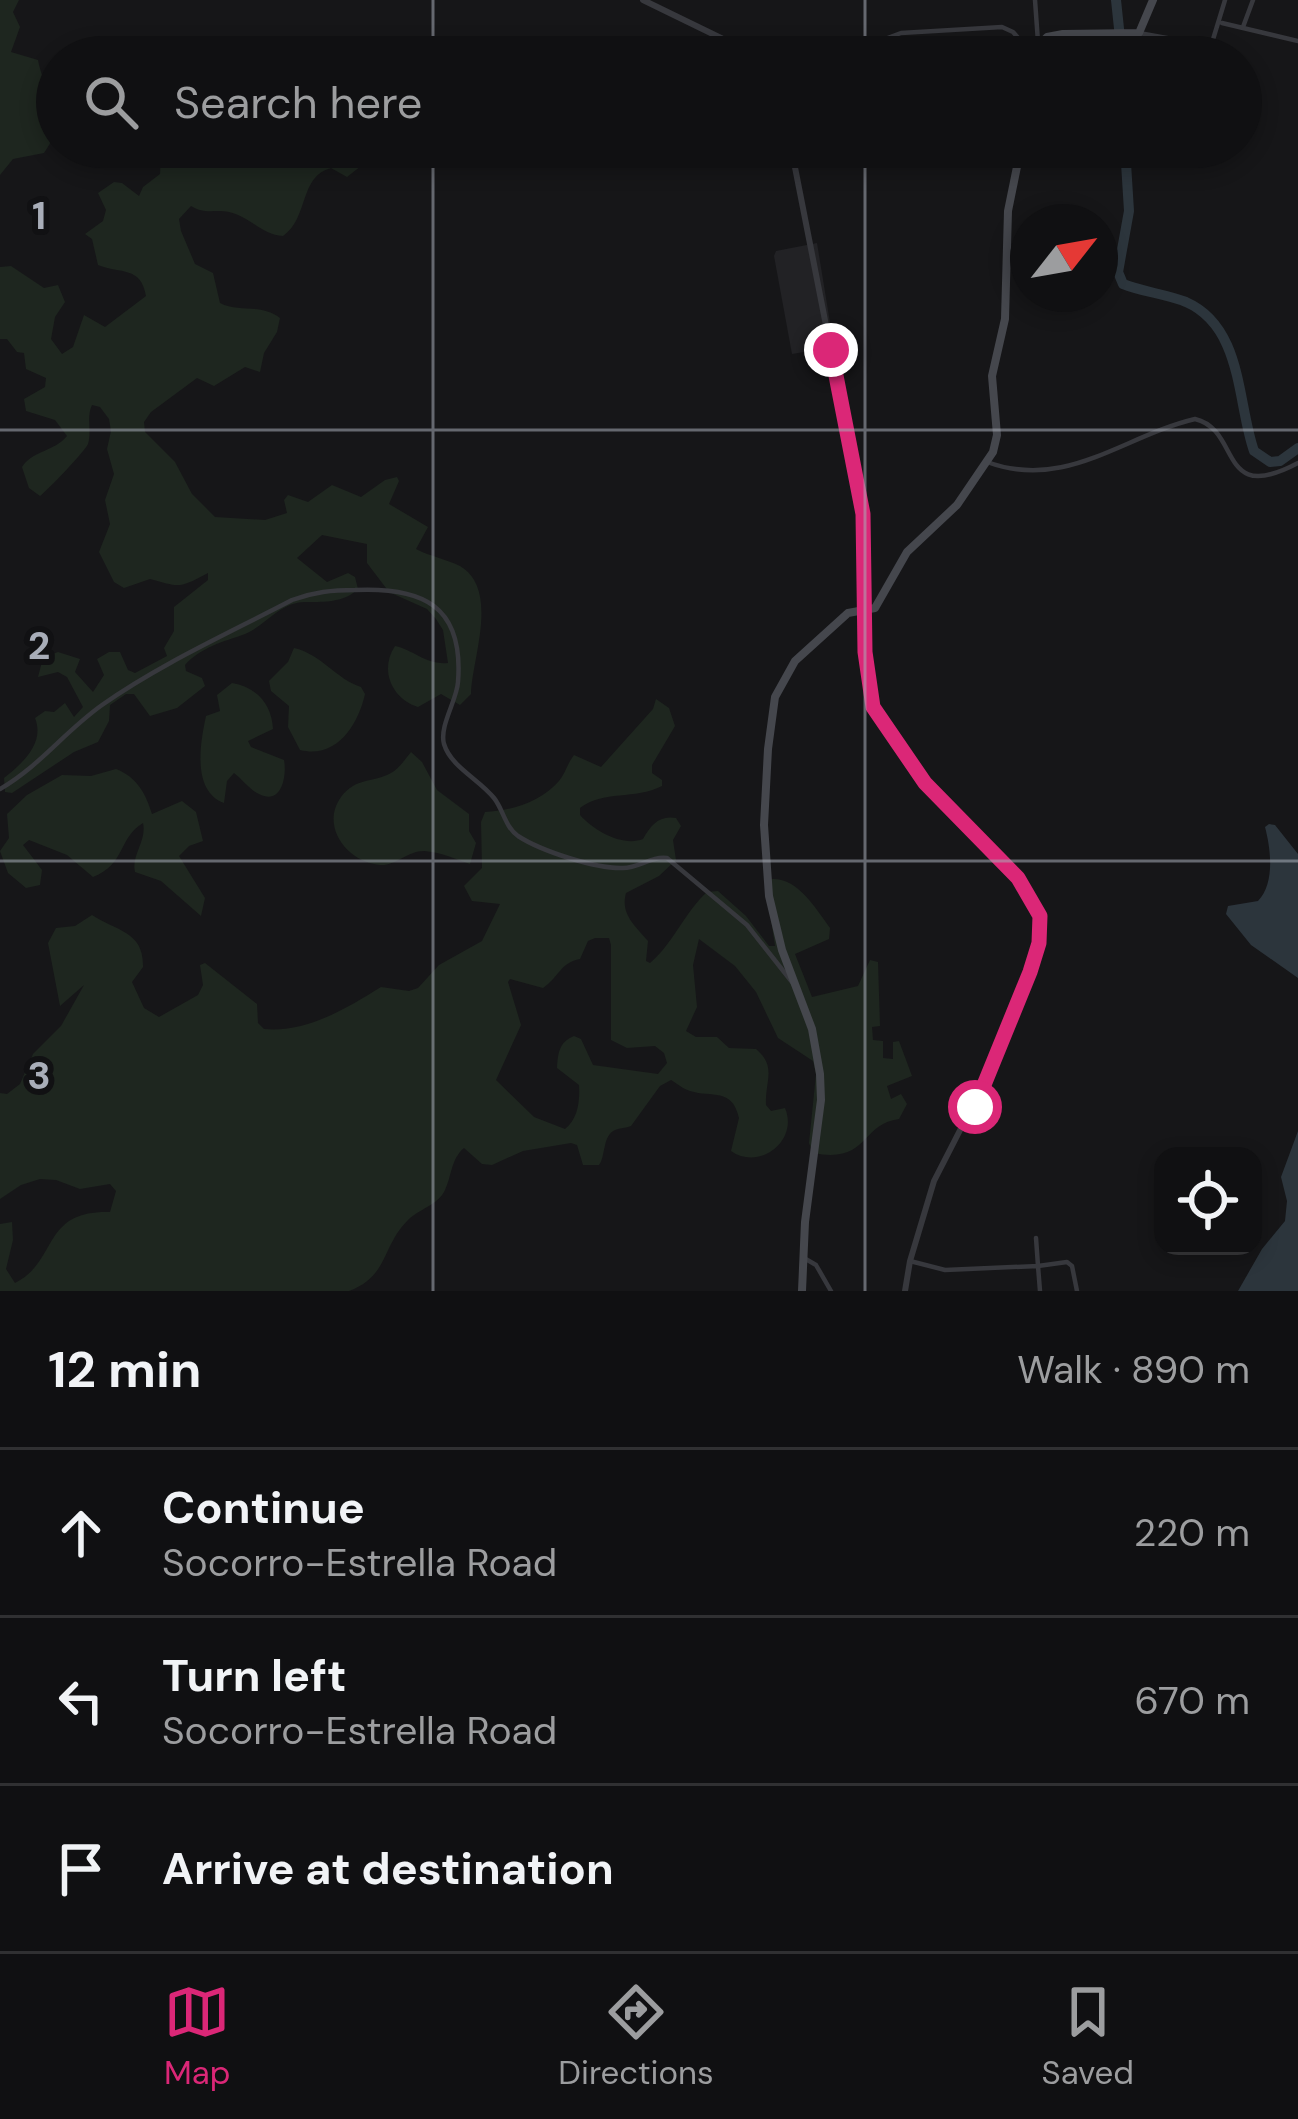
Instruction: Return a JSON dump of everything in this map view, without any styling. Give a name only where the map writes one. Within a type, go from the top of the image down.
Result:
[{"type":"main road","points":[[1053,36],[1134,33],[1153,0]]},
{"type":"main road","points":[[802,1291],[821,1100],[812,1029],[774,919],[766,865],[764,794],[775,697],[802,654],[848,613],[875,608],[907,552],[957,506],[987,462],[997,435],[992,376],[1006,319],[1006,234],[1017,168]]},
{"type":"street","points":[[643,0],[717,36]]},
{"type":"street","points":[[1035,0],[1037,36]]},
{"type":"street","points":[[1216,36],[1225,0]]},
{"type":"street","points":[[1243,27],[1253,0]]},
{"type":"street","points":[[1220,22],[1298,40]]},
{"type":"street","points":[[893,36],[1002,27],[1017,36]]},
{"type":"street","points":[[1134,33],[1150,36]]},
{"type":"street","points":[[795,168],[863,514],[868,684],[878,717],[925,783],[1018,878],[1041,922],[1036,952],[998,1056],[941,1166],[905,1291]]},
{"type":"street","points":[[987,462],[1011,470],[1053,470],[1099,459],[1196,419],[1209,423],[1230,457],[1259,478],[1298,463]]},
{"type":"street","points":[[0,789],[36,767],[83,721],[122,692],[292,600],[320,591],[402,590],[433,604],[449,625],[459,677],[445,744],[496,801],[518,835],[603,866],[625,868],[659,856],[667,858],[734,912],[793,984]]},
{"type":"street","points":[[1036,1238],[1040,1291]]},
{"type":"street","points":[[804,1258],[816,1265],[831,1291]]},
{"type":"street","points":[[910,1261],[960,1270],[1067,1262],[1077,1291]]},
{"type":"shaded area","points":[[0,0],[19,0],[13,12],[20,27],[11,52],[36,59],[36,155],[13,159],[0,175]]},
{"type":"shaded area","points":[[160,168],[331,168],[314,179],[297,219],[283,236],[229,212],[191,206],[179,219],[195,264],[213,273],[220,303],[280,318],[260,372],[245,367],[214,386],[197,378],[151,412],[144,422],[145,432],[175,462],[192,494],[215,517],[265,520],[287,513],[284,500],[288,495],[308,502],[332,485],[361,497],[397,477],[389,504],[428,527],[416,549],[460,566],[479,591],[481,625],[471,694],[460,705],[441,694],[418,707],[395,691],[388,665],[395,646],[433,662],[448,663],[443,630],[427,609],[389,592],[367,563],[367,544],[322,535],[297,558],[327,582],[348,573],[355,577],[358,589],[352,594],[288,606],[252,630],[198,654],[185,665],[186,671],[202,678],[205,686],[177,708],[150,716],[134,694],[126,694],[110,705],[109,721],[98,742],[74,752],[12,793],[5,792],[4,778],[35,744],[35,718],[65,703],[74,717],[83,707],[67,677],[58,672],[38,677],[43,658],[58,652],[80,659],[75,672],[93,692],[104,675],[97,659],[109,652],[120,652],[128,670],[135,673],[167,656],[164,648],[174,631],[174,607],[208,580],[208,573],[179,585],[150,579],[124,588],[114,582],[99,552],[110,524],[105,500],[114,474],[107,449],[109,419],[100,407],[92,405],[88,444],[81,454],[40,496],[29,488],[22,467],[67,436],[55,420],[26,411],[24,399],[45,387],[46,378],[26,369],[24,353],[0,339],[0,267],[11,266],[44,288],[58,285],[65,302],[55,317],[51,339],[62,354],[73,347],[84,315],[105,327],[146,296],[135,275],[98,265],[92,239],[85,234],[103,221],[106,210],[98,193],[114,182],[139,196]]},
{"type":"shaded area","points":[[331,168],[358,168],[347,177]]},
{"type":"shaded area","points":[[817,243],[834,347],[792,354],[774,256],[776,251]]},
{"type":"shaded area","points":[[294,648],[361,687],[365,694],[351,728],[325,749],[300,750],[288,727],[289,706],[271,691],[269,681],[288,662]]},
{"type":"shaded area","points":[[232,683],[249,688],[266,705],[273,729],[248,741],[251,747],[284,760],[285,773],[278,792],[267,797],[234,773],[227,781],[224,803],[207,788],[201,753],[206,716],[220,711],[217,695]]},
{"type":"shaded area","points":[[656,699],[669,708],[675,726],[652,765],[662,786],[599,799],[580,808],[580,815],[593,827],[627,841],[643,839],[652,825],[665,818],[676,818],[681,826],[673,840],[676,860],[659,876],[626,893],[627,914],[648,941],[646,961],[658,955],[707,892],[718,891],[769,946],[775,946],[765,880],[795,886],[830,928],[829,939],[795,954],[812,997],[858,986],[870,960],[878,962],[880,1026],[872,1027],[873,1040],[883,1041],[883,1058],[893,1059],[893,1042],[899,1041],[912,1076],[887,1086],[891,1099],[901,1094],[907,1104],[899,1119],[886,1122],[845,1153],[813,1153],[809,1143],[816,1074],[813,1061],[778,1038],[756,992],[735,966],[699,939],[693,965],[697,1007],[686,1031],[696,1037],[717,1037],[729,1048],[756,1049],[766,1062],[766,1105],[771,1111],[785,1108],[788,1120],[781,1141],[764,1155],[742,1156],[731,1151],[739,1118],[731,1102],[687,1090],[671,1080],[660,1086],[631,1126],[611,1133],[599,1165],[583,1165],[577,1145],[571,1143],[523,1151],[492,1165],[482,1164],[464,1148],[442,1195],[408,1220],[378,1269],[349,1291],[0,1291],[0,1224],[12,1222],[6,1269],[15,1283],[29,1274],[72,1219],[110,1212],[116,1191],[110,1184],[80,1189],[40,1179],[0,1199],[0,1093],[7,1094],[20,1084],[33,1054],[61,1026],[84,985],[60,1006],[48,943],[56,928],[75,926],[92,915],[134,939],[143,967],[132,982],[144,1008],[159,1017],[198,995],[203,985],[200,965],[205,963],[257,1004],[258,1023],[264,1029],[311,1023],[381,987],[418,988],[439,965],[482,941],[500,904],[472,901],[464,886],[482,868],[485,812],[544,795],[574,755],[601,767],[653,709]],"holes":[[[609,938],[611,1040],[627,1048],[655,1046],[667,1063],[658,1074],[593,1065],[581,1039],[569,1038],[560,1049],[557,1068],[579,1085],[579,1097],[565,1129],[534,1117],[496,1080],[521,1025],[508,982],[543,988],[568,963],[580,959],[588,941]]]},
{"type":"shaded area","points":[[411,752],[437,790],[469,814],[469,831],[476,843],[470,864],[424,851],[380,865],[357,857],[340,841],[334,819],[341,797],[359,783],[394,771]]},
{"type":"shaded area","points":[[116,769],[140,787],[152,814],[182,801],[196,812],[203,841],[179,856],[205,898],[201,916],[161,881],[135,872],[143,823],[111,865],[93,877],[67,855],[29,840],[23,845],[42,870],[40,885],[26,888],[8,873],[0,851],[9,838],[7,814],[27,795],[62,775],[91,776]]},
{"type":"shaded area","points":[[1275,825],[1298,854],[1298,978],[1251,945],[1226,914],[1228,906],[1258,901],[1263,894],[1270,866],[1265,827]]},
{"type":"shaded area","points":[[1298,1131],[1298,1291],[1238,1291],[1285,1221],[1287,1201],[1281,1177]]},
{"type":"waterway","points":[[1116,0],[1120,36]]},
{"type":"waterway","points":[[1126,168],[1129,211],[1118,272],[1123,284],[1186,302],[1205,314],[1228,347],[1254,451],[1270,462],[1298,448]]},
{"type":"route","points":[[831,350],[863,514],[865,652],[873,707],[906,760],[1018,878],[1040,916],[1041,933],[1030,972],[975,1107]]}]
